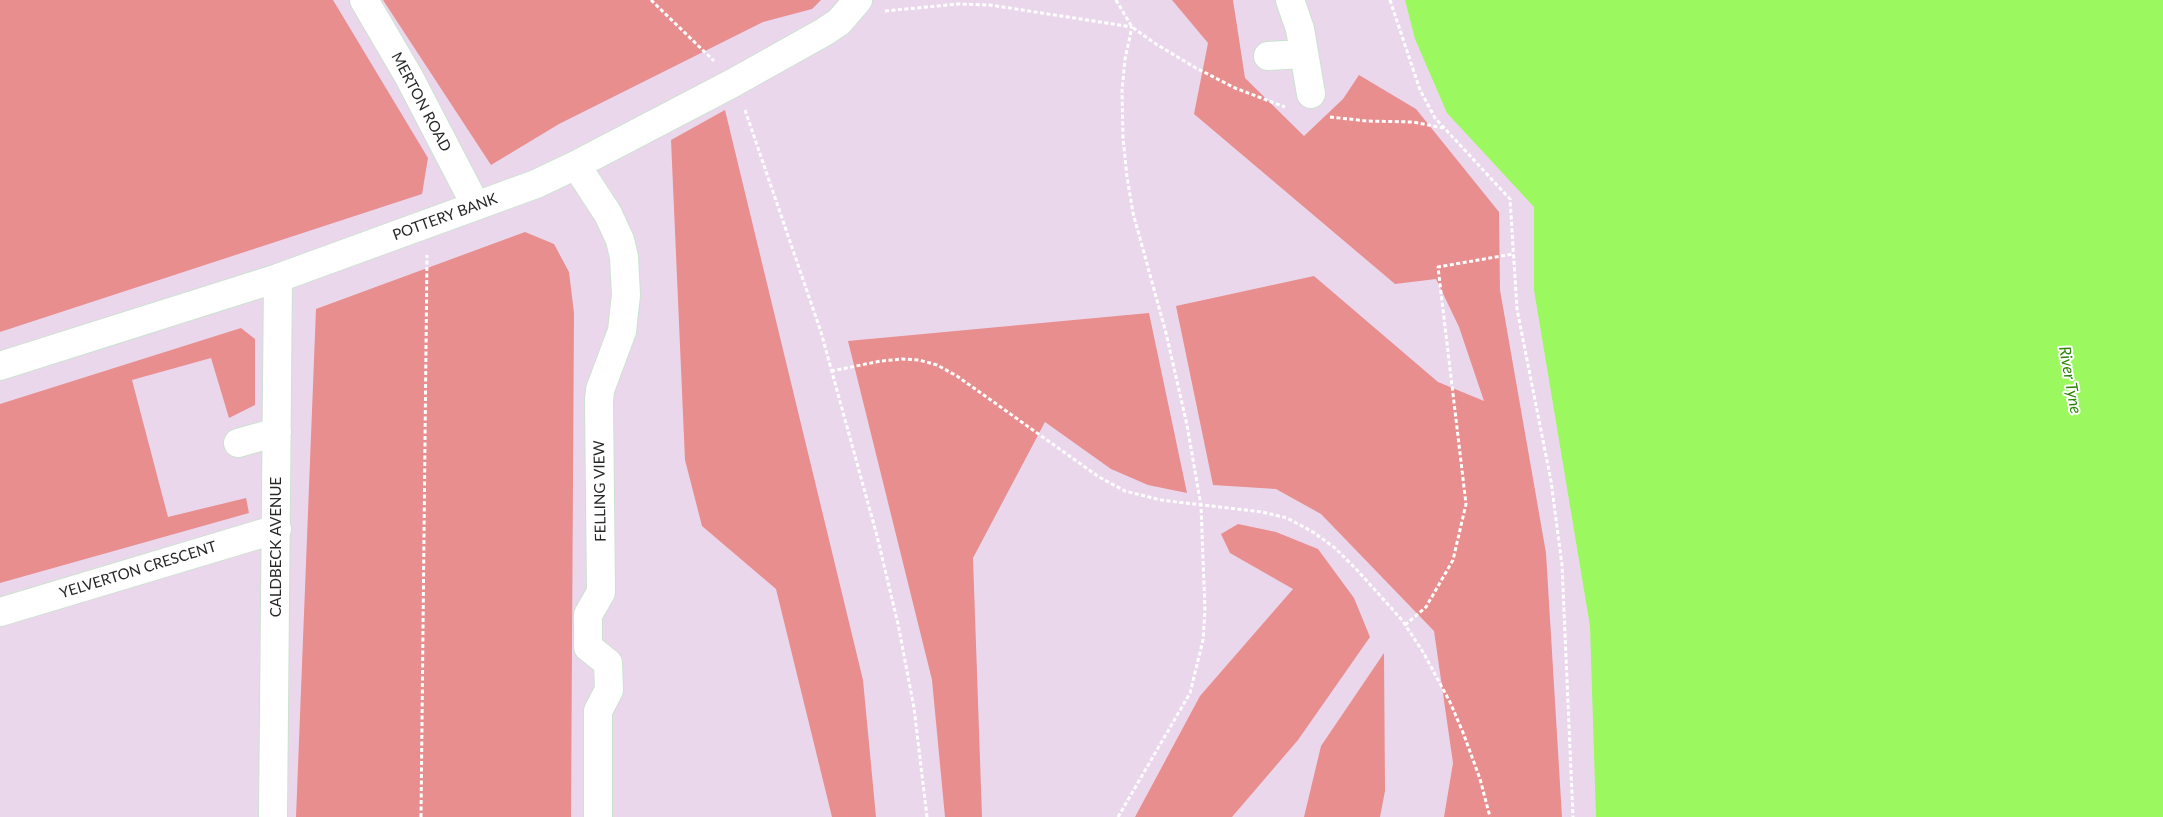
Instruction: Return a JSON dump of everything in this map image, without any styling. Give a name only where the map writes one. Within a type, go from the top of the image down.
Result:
[{"type":"street","name":"MERTON ROAD","points":[[364,0],[408,76],[476,206]]},
{"type":"street","name":"POTTERY BANK","points":[[0,366],[278,278],[536,184],[731,84],[839,22],[858,0]]},
{"type":"street","points":[[1290,0],[1300,29],[1311,94]]},
{"type":"street","points":[[1268,56],[1304,54]]},
{"type":"street","name":"FELLING VIEW","points":[[576,165],[608,214],[620,240],[624,257],[626,296],[622,331],[600,390],[598,401],[601,592],[588,615],[588,647],[608,663],[608,690],[598,711],[598,817]]},
{"type":"street","name":"CALDBECK AVENUE","points":[[273,817],[278,278]]},
{"type":"street","points":[[238,444],[277,432]]},
{"type":"street","name":"YELVERTON CRESCENT","points":[[0,612],[277,529]]},
{"type":"path","points":[[651,0],[717,65],[731,84],[745,110],[821,332],[898,624],[914,708],[927,817]]},
{"type":"path","points":[[1116,0],[1132,27],[1125,59],[1122,91],[1123,138],[1127,177],[1133,213],[1166,333],[1188,425],[1200,506],[1205,610],[1203,640],[1190,693],[1118,817]]},
{"type":"path","points":[[1390,0],[1408,59],[1420,90],[1431,111],[1443,128],[1510,199],[1517,309],[1551,481],[1560,547],[1573,817]]},
{"type":"path","points":[[839,22],[885,11],[958,4],[990,6],[1132,27]]},
{"type":"path","points":[[421,817],[427,224]]},
{"type":"path","points":[[1405,625],[1426,607],[1453,560],[1466,504],[1438,266],[1513,254]]},
{"type":"path","points":[[831,371],[882,360],[919,360],[937,365],[957,376],[1113,485],[1139,496],[1200,506],[1262,512],[1288,518],[1313,532],[1335,548],[1405,625],[1423,652],[1450,702],[1480,779],[1490,817]]},
{"type":"shaded area","points":[[0,0],[333,0],[428,158],[422,194],[0,332]]},
{"type":"shaded area","points":[[383,0],[821,0],[812,9],[763,22],[559,124],[491,165]]},
{"type":"shaded area","points":[[1172,0],[1233,0],[1245,78],[1304,136],[1343,99],[1359,75],[1416,109],[1499,212],[1500,290],[1546,553],[1562,817],[1444,817],[1453,763],[1434,631],[1321,514],[1276,489],[1213,485],[1176,306],[1314,276],[1438,382],[1484,401],[1459,327],[1436,279],[1395,284],[1194,114],[1208,43]]},
{"type":"shaded area","points":[[725,110],[863,680],[876,817],[832,817],[776,589],[702,526],[685,460],[671,140]]},
{"type":"shaded area","points":[[525,232],[554,244],[569,272],[574,313],[571,817],[296,817],[316,309]]},
{"type":"shaded area","points":[[1149,313],[1187,493],[1148,485],[1111,469],[1045,422],[973,558],[982,817],[945,817],[932,680],[848,341]]},
{"type":"shaded area","points":[[241,328],[255,339],[255,405],[229,418],[211,358],[132,380],[168,517],[246,498],[249,513],[0,583],[0,404]]},
{"type":"shaded area","points":[[1238,524],[1276,532],[1318,549],[1354,598],[1370,637],[1298,740],[1232,817],[1135,817],[1200,696],[1293,589],[1230,553],[1221,534]]},
{"type":"shaded area","points":[[1384,653],[1385,791],[1380,817],[1304,817],[1321,746]]},
{"type":"water","name":"River Tyne","points":[[1405,0],[2163,0],[2163,817],[1596,817],[1590,626],[1534,290],[1534,207],[1447,113],[1415,39]]}]
